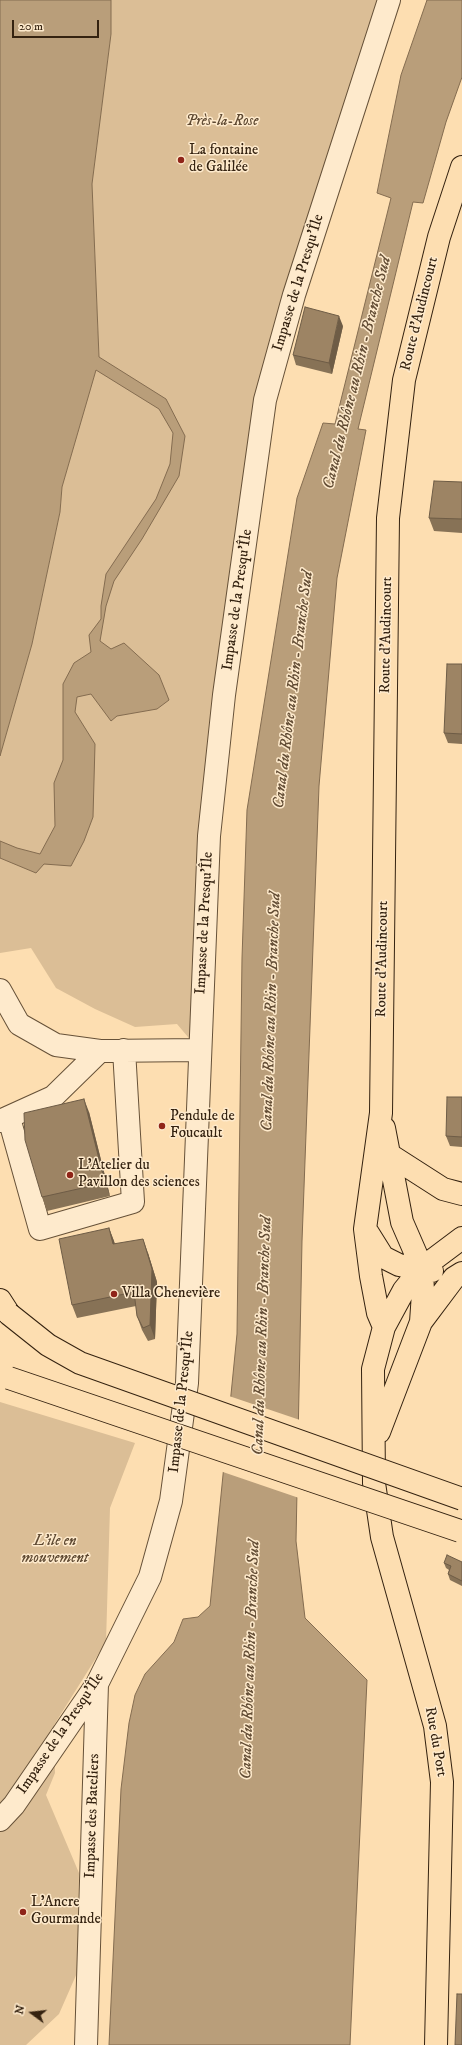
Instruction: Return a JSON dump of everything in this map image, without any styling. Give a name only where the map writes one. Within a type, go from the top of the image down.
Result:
[{"type":"main road","name":"Route d'Audincourt","points":[[381,1113],[388,518],[404,380],[439,237],[462,167]]},
{"type":"main road","points":[[374,1446],[421,1322],[423,1293],[422,1268],[402,1222],[381,1113]]},
{"type":"main road","points":[[381,1113],[365,1229],[371,1276],[378,1313],[384,1327]]},
{"type":"main road","points":[[390,1155],[443,1189],[462,1194]]},
{"type":"main road","points":[[365,1229],[383,1257],[399,1265],[458,1275],[421,1322]]},
{"type":"main road","name":"Rue du Port","points":[[436,2045],[442,1782],[435,1726],[382,1537],[374,1483],[374,1369],[384,1327],[404,1290],[422,1268],[462,1238]]},
{"type":"main road","points":[[3,1309],[48,1345],[80,1364],[462,1500]]},
{"type":"main road","points":[[3,1376],[461,1532]]},
{"type":"lane","name":"Impasse de la Presqu'Île","points":[[0,1820],[14,1805],[97,1684],[150,1577],[171,1500],[187,1383],[194,1236],[199,1050],[209,836],[224,695],[265,400],[294,296],[389,0]]},
{"type":"lane","points":[[0,990],[19,1024],[56,1045],[100,1050],[199,1050]]},
{"type":"lane","points":[[100,1050],[53,1097],[4,1119],[40,1229],[133,1202],[124,1050]]},
{"type":"lane","name":"Impasse des Bateliers","points":[[86,2045],[97,1684]]},
{"type":"green space","name":"Près-la-Rose","points":[[111,0],[389,0],[294,295],[224,695],[199,1050],[177,1024],[135,1027],[95,1009],[56,988],[31,948],[0,953],[0,756],[32,644],[60,512],[62,487],[99,357],[92,184],[111,34]]},
{"type":"green space","name":"L'ile en mouvement","points":[[0,1402],[135,1443],[110,1508],[106,1642],[54,1725],[55,1773],[46,1795],[79,1873],[77,1973],[59,2014],[26,2045],[0,2045]]},
{"type":"water","points":[[0,0],[111,0],[111,34],[92,184],[99,357],[166,399],[185,436],[179,476],[142,539],[114,581],[106,606],[100,641],[111,649],[124,643],[159,675],[169,700],[157,709],[117,716],[111,721],[91,694],[77,697],[75,712],[95,744],[93,817],[84,841],[71,866],[44,864],[36,873],[0,858],[0,841],[17,848],[40,854],[55,826],[54,783],[63,760],[63,684],[74,663],[91,652],[89,635],[101,619],[101,606],[106,574],[156,499],[170,464],[173,433],[159,409],[96,370],[62,487],[60,512],[32,644],[0,756]]},
{"type":"water","name":"Canal du Rhône au Rhin - Branche Sud","points":[[427,0],[462,0],[462,77],[446,122],[423,203],[413,202],[358,429],[366,430],[337,578],[319,786],[302,1241],[296,1541],[305,1618],[367,1680],[350,2045],[109,2045],[121,1789],[129,1723],[135,1695],[145,1674],[174,1642],[183,1619],[198,1617],[210,1606],[237,1334],[242,958],[247,810],[297,498],[323,423],[335,424],[391,198],[377,193],[401,75]]},
{"type":"pier","points":[[229,1396],[300,1420],[299,1498],[220,1471]]},
{"type":"building","points":[[305,307],[339,316],[329,363],[293,355]]},
{"type":"building","points":[[434,481],[462,482],[462,519],[429,518]]},
{"type":"building","points":[[447,664],[462,664],[462,734],[444,733]]},
{"type":"building","points":[[447,1097],[462,1097],[462,1137],[446,1136]]},
{"type":"building","name":"L'Atelier du Pavillon des sciences","points":[[84,1099],[105,1183],[42,1197],[25,1140],[24,1113]]},
{"type":"building","name":"Villa Chenevière","points":[[109,1228],[113,1244],[143,1239],[152,1269],[150,1325],[143,1328],[137,1316],[134,1292],[72,1305],[59,1239]]},
{"type":"building","points":[[447,1555],[462,1562],[462,1581],[448,1574],[451,1566],[444,1563]]},
{"type":"building","points":[[457,1994],[462,1994],[462,2045],[455,2045]]},
{"type":"place","name":"La fontaine de Galilée","points":[[181,160]]},
{"type":"place","name":"Pendule de Foucault","points":[[162,1126]]},
{"type":"place","name":"L'Atelier du Pavillon des sciences","points":[[70,1175]]},
{"type":"place","name":"Villa Chenevière","points":[[114,1294]]},
{"type":"place","name":"L'Ancre Gourmande","points":[[23,1912]]}]
